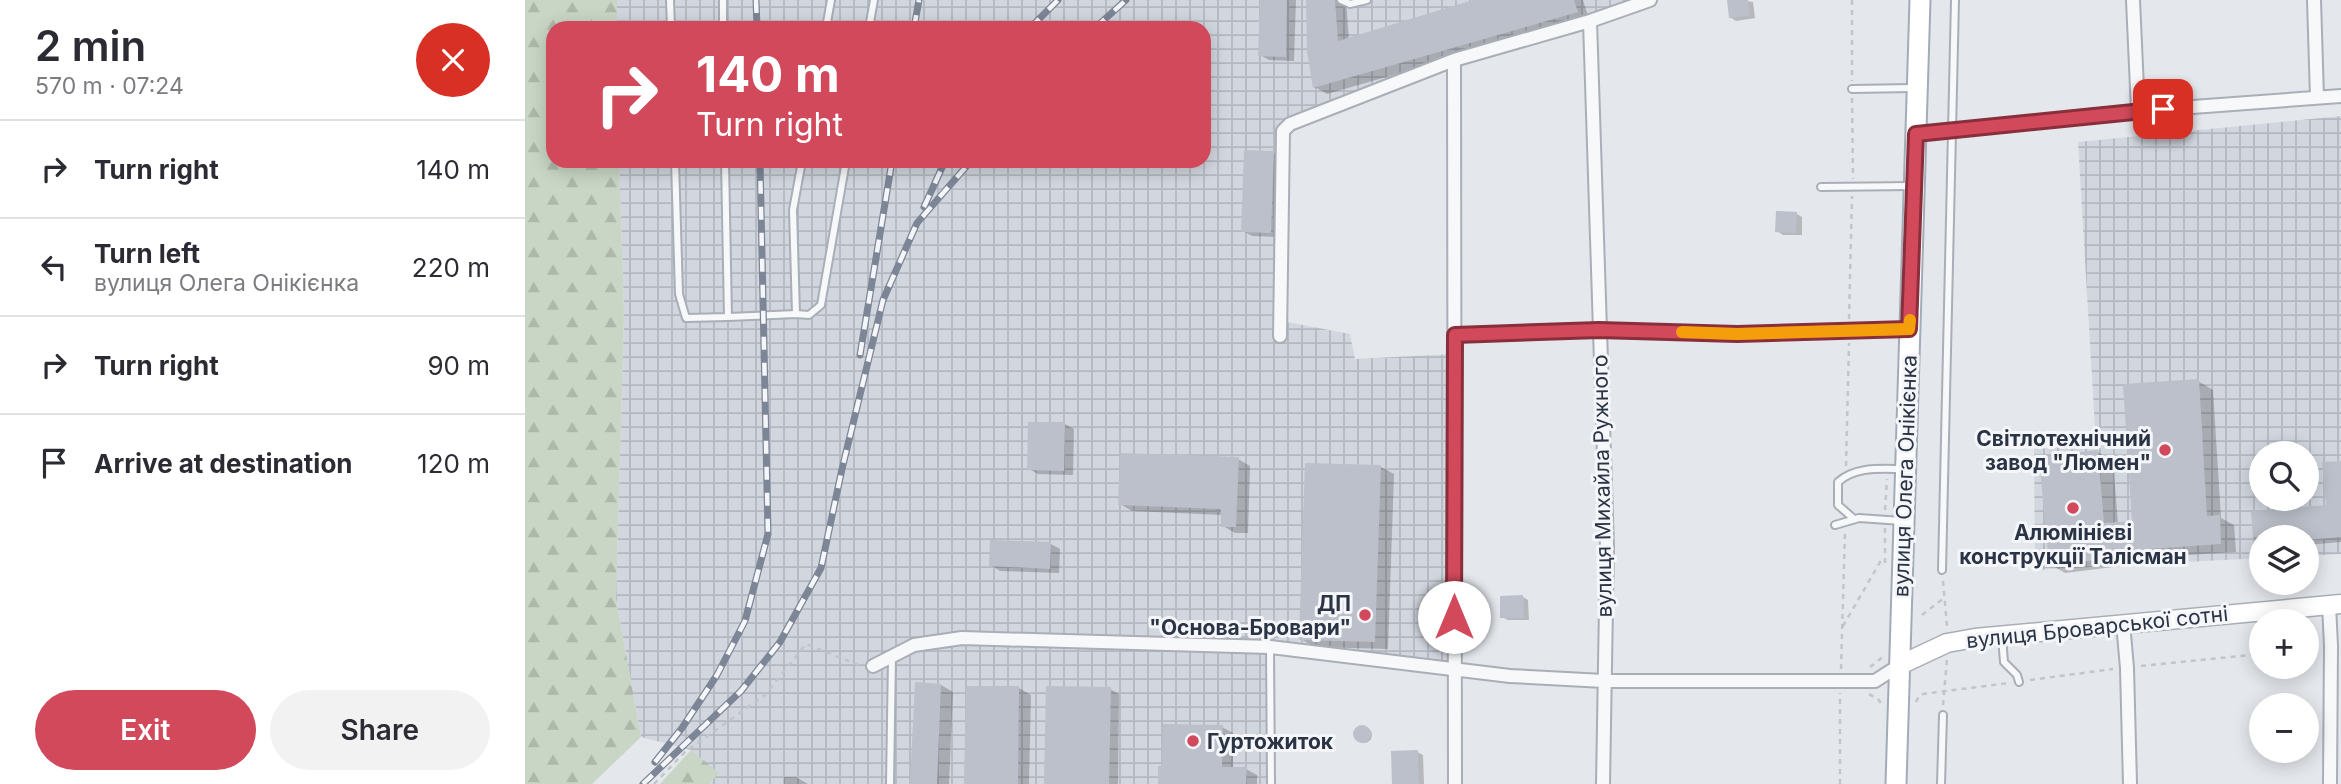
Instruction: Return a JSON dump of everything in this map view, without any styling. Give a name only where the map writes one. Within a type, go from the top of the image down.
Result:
[{"type":"main road","name":"вулиця Олега Онікієнка","points":[[1896,784],[1920,0]]},
{"type":"street","points":[[1280,336],[1283,131],[1290,124],[1454,60],[1590,21],[1650,0]]},
{"type":"street","points":[[2133,0],[2138,111]]},
{"type":"street","points":[[2314,0],[2317,97]]},
{"type":"street","name":"вулиця Михайла Ружного","points":[[1590,21],[1608,547],[1603,784]]},
{"type":"street","points":[[1454,60],[1455,784]]},
{"type":"street","points":[[1916,134],[2138,111],[2341,96]]},
{"type":"street","points":[[1455,335],[1599,330],[1737,334],[1909,329]]},
{"type":"street","points":[[2330,784],[2331,646],[2335,604]]},
{"type":"street","name":"вулиця Броварської сотні","points":[[1900,665],[1947,643],[2002,635],[2335,604]]},
{"type":"street","points":[[2123,623],[2130,784]]},
{"type":"street","points":[[873,666],[914,645],[962,638],[1271,647],[1510,676],[1604,681],[1875,681],[1900,665]]},
{"type":"lane","points":[[670,0],[671,21]]},
{"type":"lane","points":[[723,0],[723,21]]},
{"type":"lane","points":[[827,21],[831,0]]},
{"type":"lane","points":[[870,21],[874,0]]},
{"type":"lane","points":[[1341,0],[1350,4],[1367,0]]},
{"type":"lane","points":[[1942,570],[1955,0]]},
{"type":"lane","points":[[1852,89],[1917,88]]},
{"type":"lane","points":[[675,168],[679,294],[686,318],[809,315],[821,305],[845,168]]},
{"type":"lane","points":[[725,168],[728,317]]},
{"type":"lane","points":[[796,314],[793,211],[801,168]]},
{"type":"lane","points":[[1821,187],[1914,186]]},
{"type":"lane","points":[[1854,519],[1838,505],[1838,482],[1846,475],[1865,470],[1905,469]]},
{"type":"lane","points":[[1835,525],[1854,519],[1904,522]]},
{"type":"lane","points":[[2002,635],[2004,662],[2017,675],[2019,682]]},
{"type":"lane","points":[[1271,647],[1272,784]]},
{"type":"lane","points":[[890,784],[892,655]]},
{"type":"lane","points":[[1941,784],[1943,715]]},
{"type":"path","points":[[1846,475],[1853,187],[1852,0]]},
{"type":"path","points":[[1841,671],[1845,521]]},
{"type":"path","points":[[1843,626],[1884,555]]},
{"type":"path","points":[[1942,570],[1947,630]]},
{"type":"path","points":[[1922,615],[1944,598]]},
{"type":"path","points":[[654,784],[685,752],[765,695],[806,644],[866,669],[873,666]]},
{"type":"path","points":[[1914,709],[1919,696],[1944,691],[2249,655]]},
{"type":"path","points":[[1943,715],[1947,659]]},
{"type":"path","points":[[1863,670],[1877,663]]},
{"type":"path","points":[[1840,784],[1840,692],[1850,691]]},
{"type":"path","points":[[1861,691],[1874,696],[1883,708]]},
{"type":"shaded area","points":[[617,0],[1650,0],[1454,60],[1290,124],[1287,322],[1350,334],[1355,359],[1454,354],[1454,669],[1271,647],[1271,784],[709,784],[718,773],[691,750],[641,737],[616,599],[624,313],[619,168],[1211,168],[1211,21],[617,21]]},
{"type":"shaded area","points":[[2341,116],[2341,554],[2319,555],[2319,525],[2249,525],[2249,559],[2035,570],[2034,449],[2096,445],[2078,142]]},
{"type":"green space","points":[[525,0],[617,0],[617,21],[546,21],[546,168],[619,168],[624,313],[616,599],[641,737],[592,784],[525,784]]},
{"type":"green space","points":[[691,750],[719,773],[709,784],[660,784]]},
{"type":"building","points":[[1260,0],[1287,0],[1286,57],[1258,56]]},
{"type":"building","points":[[1306,0],[1335,0],[1338,41],[1473,0],[1574,0],[1578,12],[1313,88],[1307,51]]},
{"type":"building","points":[[1727,0],[1748,0],[1750,16],[1729,18]]},
{"type":"building","points":[[1244,150],[1274,151],[1271,233],[1241,232]]},
{"type":"building","points":[[1776,211],[1797,212],[1796,233],[1775,232]]},
{"type":"building","name":"Світлотехнічний завод \"Люмен\"","points":[[2199,379],[2207,516],[2220,515],[2221,544],[2107,552],[2107,559],[2049,565],[2039,457],[2098,450],[2104,523],[2132,521],[2123,384]]},
{"type":"building","points":[[1028,422],[1065,422],[1064,471],[1027,470]]},
{"type":"building","points":[[1120,453],[1239,457],[1236,527],[1221,527],[1221,509],[1118,505]]},
{"type":"building","points":[[2341,461],[2341,537],[2319,539],[2319,525],[2252,525],[2251,511],[2319,511],[2319,506],[2326,505],[2322,462]]},
{"type":"building","points":[[1305,463],[1381,465],[1375,642],[1299,640]]},
{"type":"building","points":[[990,540],[1051,542],[1050,569],[989,566]]},
{"type":"building","points":[[1523,595],[1524,618],[1500,618],[1500,596]]},
{"type":"building","points":[[915,682],[941,684],[937,784],[910,784]]},
{"type":"building","points":[[966,686],[1019,686],[1018,784],[964,784]]},
{"type":"building","points":[[1046,686],[1111,687],[1109,784],[1044,784]]},
{"type":"building","points":[[1163,724],[1223,725],[1222,767],[1247,767],[1246,784],[1158,784],[1158,766],[1162,766]]},
{"type":"building","points":[[1358,725],[1366,725],[1371,734],[1369,741],[1358,743],[1353,738],[1353,730]]},
{"type":"building","points":[[1418,750],[1419,784],[1392,784],[1391,751]]},
{"type":"railway","points":[[756,0],[757,21]]},
{"type":"railway","points":[[915,21],[919,0]]},
{"type":"railway","points":[[1037,21],[1058,0]]},
{"type":"railway","points":[[1103,21],[1126,0]]},
{"type":"railway","points":[[655,762],[682,728],[717,675],[745,621],[768,534],[760,168]]},
{"type":"railway","points":[[860,355],[891,168]]},
{"type":"railway","points":[[924,207],[942,168]]},
{"type":"railway","points":[[643,784],[741,691],[780,642],[821,568],[883,300],[917,223],[965,168]]},
{"type":"slow traffic","points":[[1682,332],[1737,334],[1909,329],[1910,320]]},
{"type":"place","name":"Світлотехнічний завод \"Люмен\"","points":[[2165,450]]},
{"type":"place","name":"Алюмінієві конструкції Талісман","points":[[2073,508]]},
{"type":"place","name":"ДП \"Основа-Бровари\"","points":[[1365,615]]},
{"type":"place","name":"Гуртожиток","points":[[1193,741]]},
{"type":"route","points":[[1454,617],[1455,335],[1599,330],[1737,334],[1909,329],[1916,134],[2163,109]]}]
